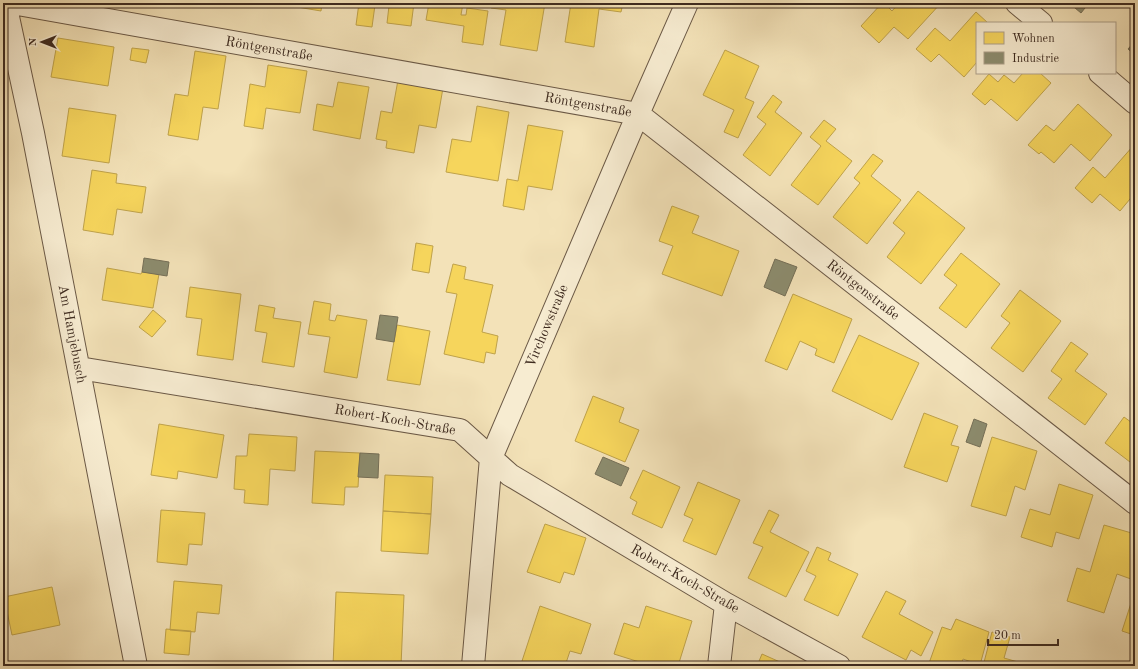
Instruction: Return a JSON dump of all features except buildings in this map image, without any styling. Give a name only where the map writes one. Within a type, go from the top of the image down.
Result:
[{"type":"street","name":"Am Hamjebusch","points":[[6,3],[79,368],[136,666]]},
{"type":"street","name":"Röntgenstraße","points":[[12,3],[638,114],[1135,503]]},
{"type":"street","name":"Virchowstraße","points":[[473,666],[491,458],[687,3]]},
{"type":"street","points":[[1017,3],[1040,22]]},
{"type":"street","points":[[1101,74],[1135,103]]},
{"type":"street","name":"Robert-Koch-Straße","points":[[79,368],[460,430],[510,475],[726,604],[840,666]]},
{"type":"street","points":[[719,666],[726,604]]}]
